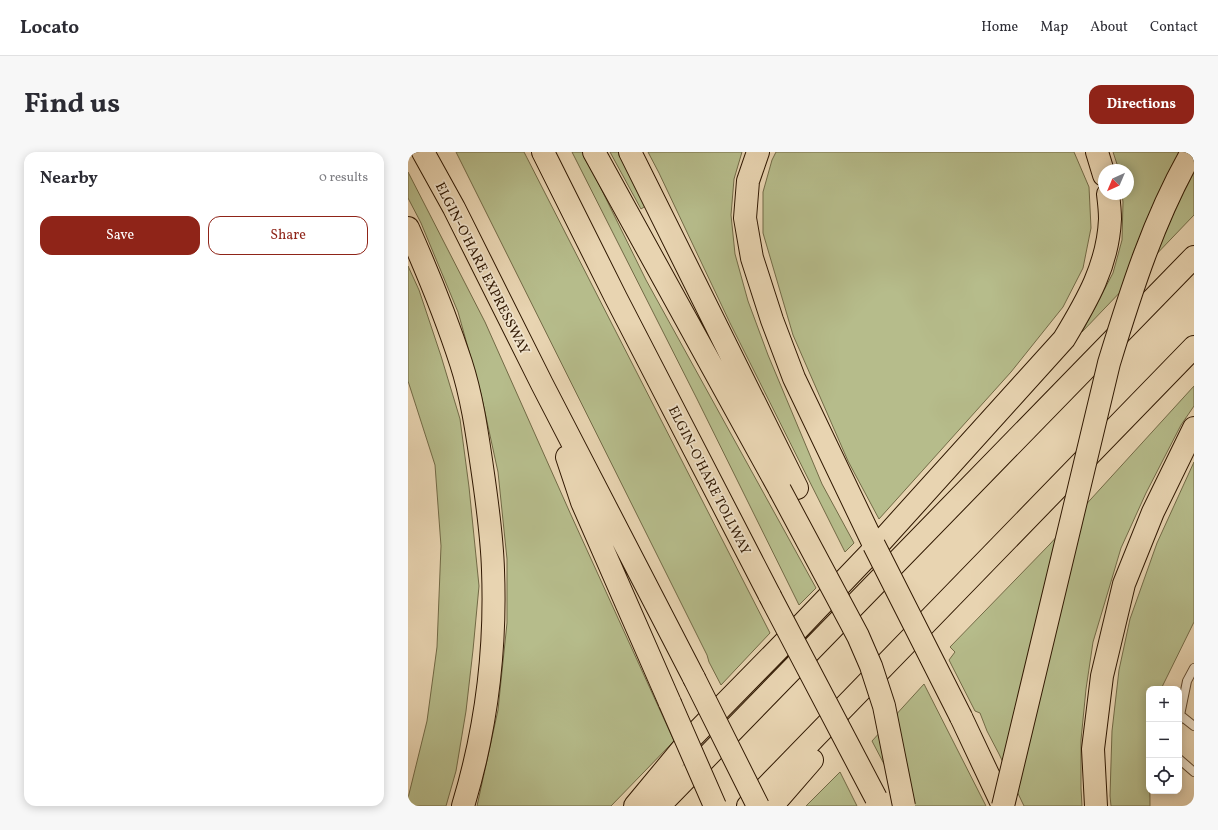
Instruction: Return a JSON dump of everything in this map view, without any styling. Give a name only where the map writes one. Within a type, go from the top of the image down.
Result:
[{"type":"highway","name":"ELGIN-O'HARE EXPRESSWAY","points":[[423,152],[454,208],[542,384]]},
{"type":"highway","name":"ELGIN-O'HARE TOLLWAY","points":[[543,152],[616,298],[878,802]]},
{"type":"highway","points":[[594,152],[789,489],[867,630],[894,702],[903,743],[908,779],[907,806]]},
{"type":"highway","points":[[630,152],[871,666],[884,706],[904,806]]},
{"type":"highway","points":[[758,152],[748,181],[745,218],[752,258],[772,320],[794,378],[848,494],[1003,806]]},
{"type":"highway","points":[[1097,152],[1101,164]]},
{"type":"highway","points":[[1003,806],[1109,363],[1131,291],[1149,242],[1182,169],[1192,152]]},
{"type":"highway","points":[[635,806],[693,736],[877,546],[1064,339],[1085,305],[1097,278],[1106,250],[1110,218],[1108,200]]},
{"type":"highway","points":[[408,228],[435,288],[462,365],[477,429],[489,516],[493,570],[492,635],[488,681],[482,722],[469,786],[463,806]]},
{"type":"highway","points":[[659,806],[1194,257]]},
{"type":"highway","points":[[748,806],[1194,347]]},
{"type":"highway","points":[[542,384],[694,678],[758,806]]},
{"type":"highway","points":[[542,384],[582,502],[715,806]]},
{"type":"highway","points":[[1096,806],[1093,749],[1102,676],[1124,584],[1153,512],[1194,428]]},
{"type":"highway","points":[[772,806],[904,653],[982,566]]},
{"type":"lane","points":[[1182,704],[1187,681],[1194,668]]},
{"type":"lane","points":[[1182,720],[1194,726]]},
{"type":"lane","points":[[1182,762],[1194,772]]},
{"type":"green space","points":[[456,152],[524,152],[770,633],[721,685],[707,655]]},
{"type":"green space","points":[[572,152],[583,152],[646,280],[816,588],[799,605],[697,399]]},
{"type":"green space","points":[[610,152],[620,152],[647,205],[641,209]]},
{"type":"green space","points":[[648,152],[742,152],[734,179],[731,215],[735,254],[748,301],[768,355],[822,484],[854,543],[845,552],[730,323]]},
{"type":"green space","points":[[776,152],[1074,152],[1089,187],[1091,228],[1083,268],[1063,307],[1011,372],[879,519],[848,461],[793,335],[763,233],[763,192],[772,160]]},
{"type":"green space","points":[[1113,152],[1194,152],[1194,215],[1082,332],[1113,273],[1122,240],[1123,200],[1134,200],[1134,164],[1117,164]]},
{"type":"green space","points":[[408,172],[485,322],[674,741],[611,806],[477,806],[498,710],[507,623],[507,559],[498,472],[481,394],[458,312],[421,223],[408,198]]},
{"type":"green space","points":[[408,266],[419,290],[460,419],[469,487],[479,586],[466,711],[456,771],[446,806],[408,806],[408,798],[427,721],[437,647],[441,546],[435,465],[408,381]]},
{"type":"green space","points":[[1194,386],[1194,406],[1181,425],[1146,493],[1121,548],[1093,642],[1086,689],[1081,740],[1082,806],[1024,806],[987,731],[980,713],[975,711],[949,660],[955,652],[950,647],[1050,544]]},
{"type":"green space","points":[[1194,462],[1194,622],[1162,686],[1146,686],[1146,794],[1150,794],[1150,806],[1111,806],[1112,731],[1119,670],[1130,619],[1157,543]]},
{"type":"green space","points":[[924,684],[986,806],[906,806],[872,741]]},
{"type":"green space","points":[[840,772],[857,806],[806,806]]}]
